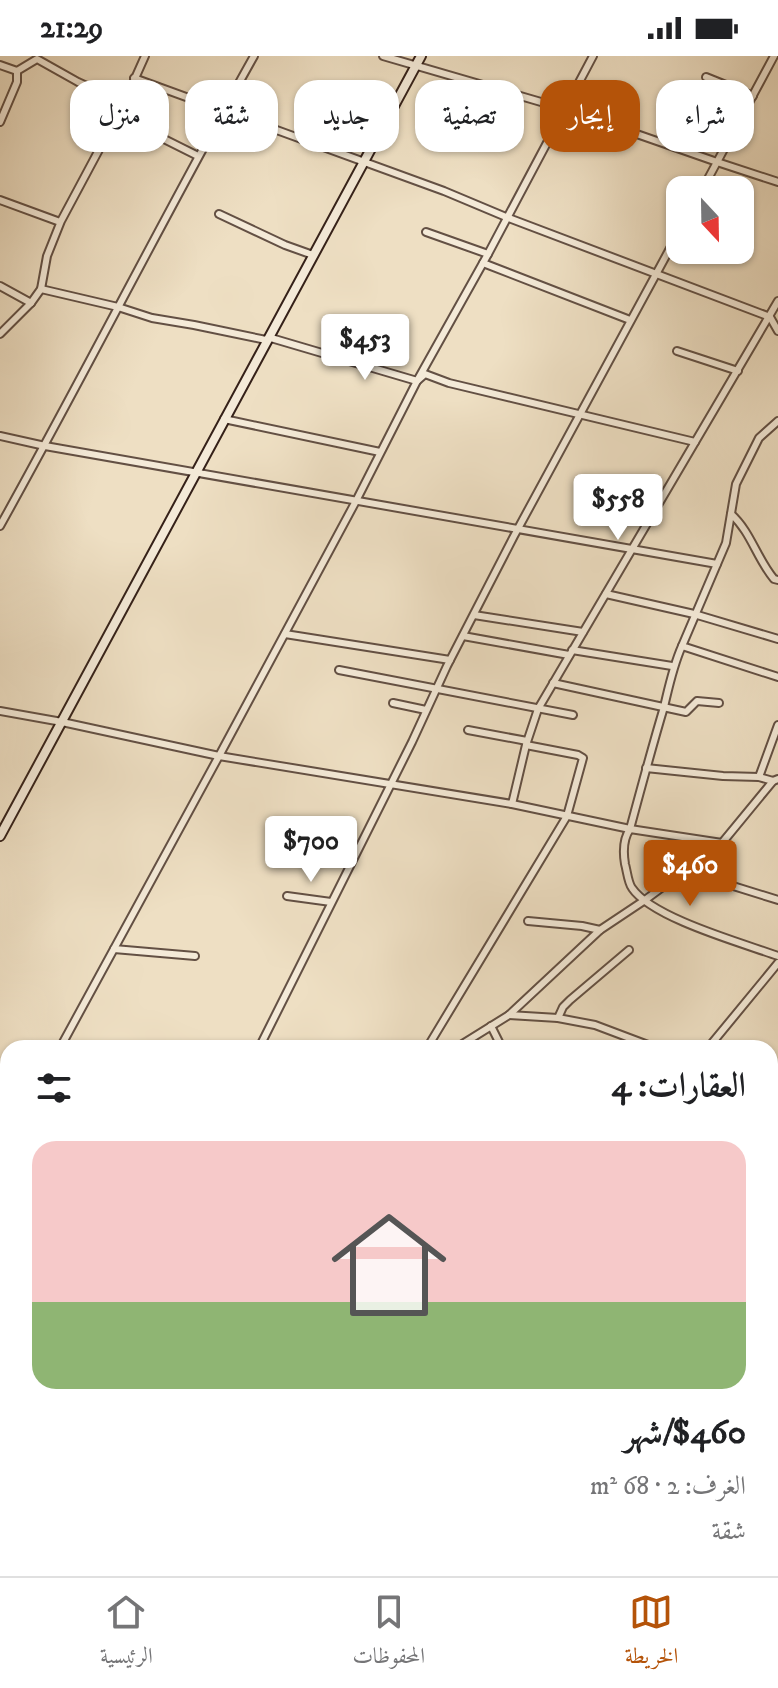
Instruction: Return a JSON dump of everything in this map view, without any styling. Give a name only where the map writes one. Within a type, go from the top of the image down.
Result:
[{"type":"main road","points":[[0,836],[421,56]]},
{"type":"street","points":[[145,56],[134,78],[185,97]]},
{"type":"street","points":[[240,80],[254,56]]},
{"type":"street","points":[[383,56],[540,102]]},
{"type":"street","points":[[580,80],[593,56]]},
{"type":"street","points":[[754,94],[774,56]]},
{"type":"street","points":[[17,71],[38,58],[75,80]]},
{"type":"street","points":[[0,65],[17,71]]},
{"type":"street","points":[[0,122],[17,82],[17,71]]},
{"type":"street","points":[[706,77],[713,80]]},
{"type":"street","points":[[278,131],[444,191],[770,317],[778,331]]},
{"type":"street","points":[[640,135],[778,182]]},
{"type":"street","points":[[169,142],[198,156]]},
{"type":"street","points":[[0,334],[41,289],[47,256],[60,222],[97,152]]},
{"type":"street","points":[[0,526],[200,152]]},
{"type":"street","points":[[64,1040],[542,152]]},
{"type":"street","points":[[710,176],[722,152]]},
{"type":"street","points":[[0,200],[60,222]]},
{"type":"street","points":[[219,214],[313,255]]},
{"type":"street","points":[[426,232],[488,254]]},
{"type":"street","points":[[263,1040],[450,660],[666,256]]},
{"type":"street","points":[[483,263],[630,320]]},
{"type":"street","points":[[0,286],[31,303]]},
{"type":"street","points":[[41,289],[152,318],[266,340],[271,338],[417,381]]},
{"type":"street","points":[[512,804],[526,743],[538,709],[778,301]]},
{"type":"street","points":[[677,351],[738,371]]},
{"type":"street","points":[[417,381],[425,374],[449,383],[695,442]]},
{"type":"street","points":[[224,419],[380,452]]},
{"type":"street","points":[[778,421],[759,438],[736,484],[726,543],[672,666],[664,707],[630,829],[625,836],[623,855],[631,887],[670,917],[778,956]]},
{"type":"street","points":[[0,436],[717,564]]},
{"type":"street","points":[[731,514],[740,523],[765,569],[778,580]]},
{"type":"street","points":[[606,594],[694,614],[778,639]]},
{"type":"street","points":[[474,615],[583,632]]},
{"type":"street","points":[[285,634],[450,660]]},
{"type":"street","points":[[463,636],[672,666]]},
{"type":"street","points":[[682,646],[778,677]]},
{"type":"street","points":[[339,670],[573,715]]},
{"type":"street","points":[[553,683],[686,712],[697,701],[719,703]]},
{"type":"street","points":[[393,703],[426,710]]},
{"type":"street","points":[[0,711],[219,756],[512,804],[630,829],[722,843]]},
{"type":"street","points":[[759,777],[778,725]]},
{"type":"street","points":[[432,1040],[567,816],[583,758],[468,730]]},
{"type":"street","points":[[646,768],[776,780]]},
{"type":"street","points":[[469,1040],[509,1015],[600,930],[722,843],[776,780]]},
{"type":"street","points":[[685,871],[778,900]]},
{"type":"street","points":[[287,896],[331,902]]},
{"type":"street","points":[[528,921],[600,930]]},
{"type":"street","points":[[114,949],[195,956]]},
{"type":"street","points":[[558,1018],[570,1000],[629,950]]},
{"type":"street","points":[[715,1040],[778,963]]},
{"type":"street","points":[[509,1015],[558,1018],[595,1025],[635,1040]]},
{"type":"street","points":[[491,1026],[498,1040]]}]
